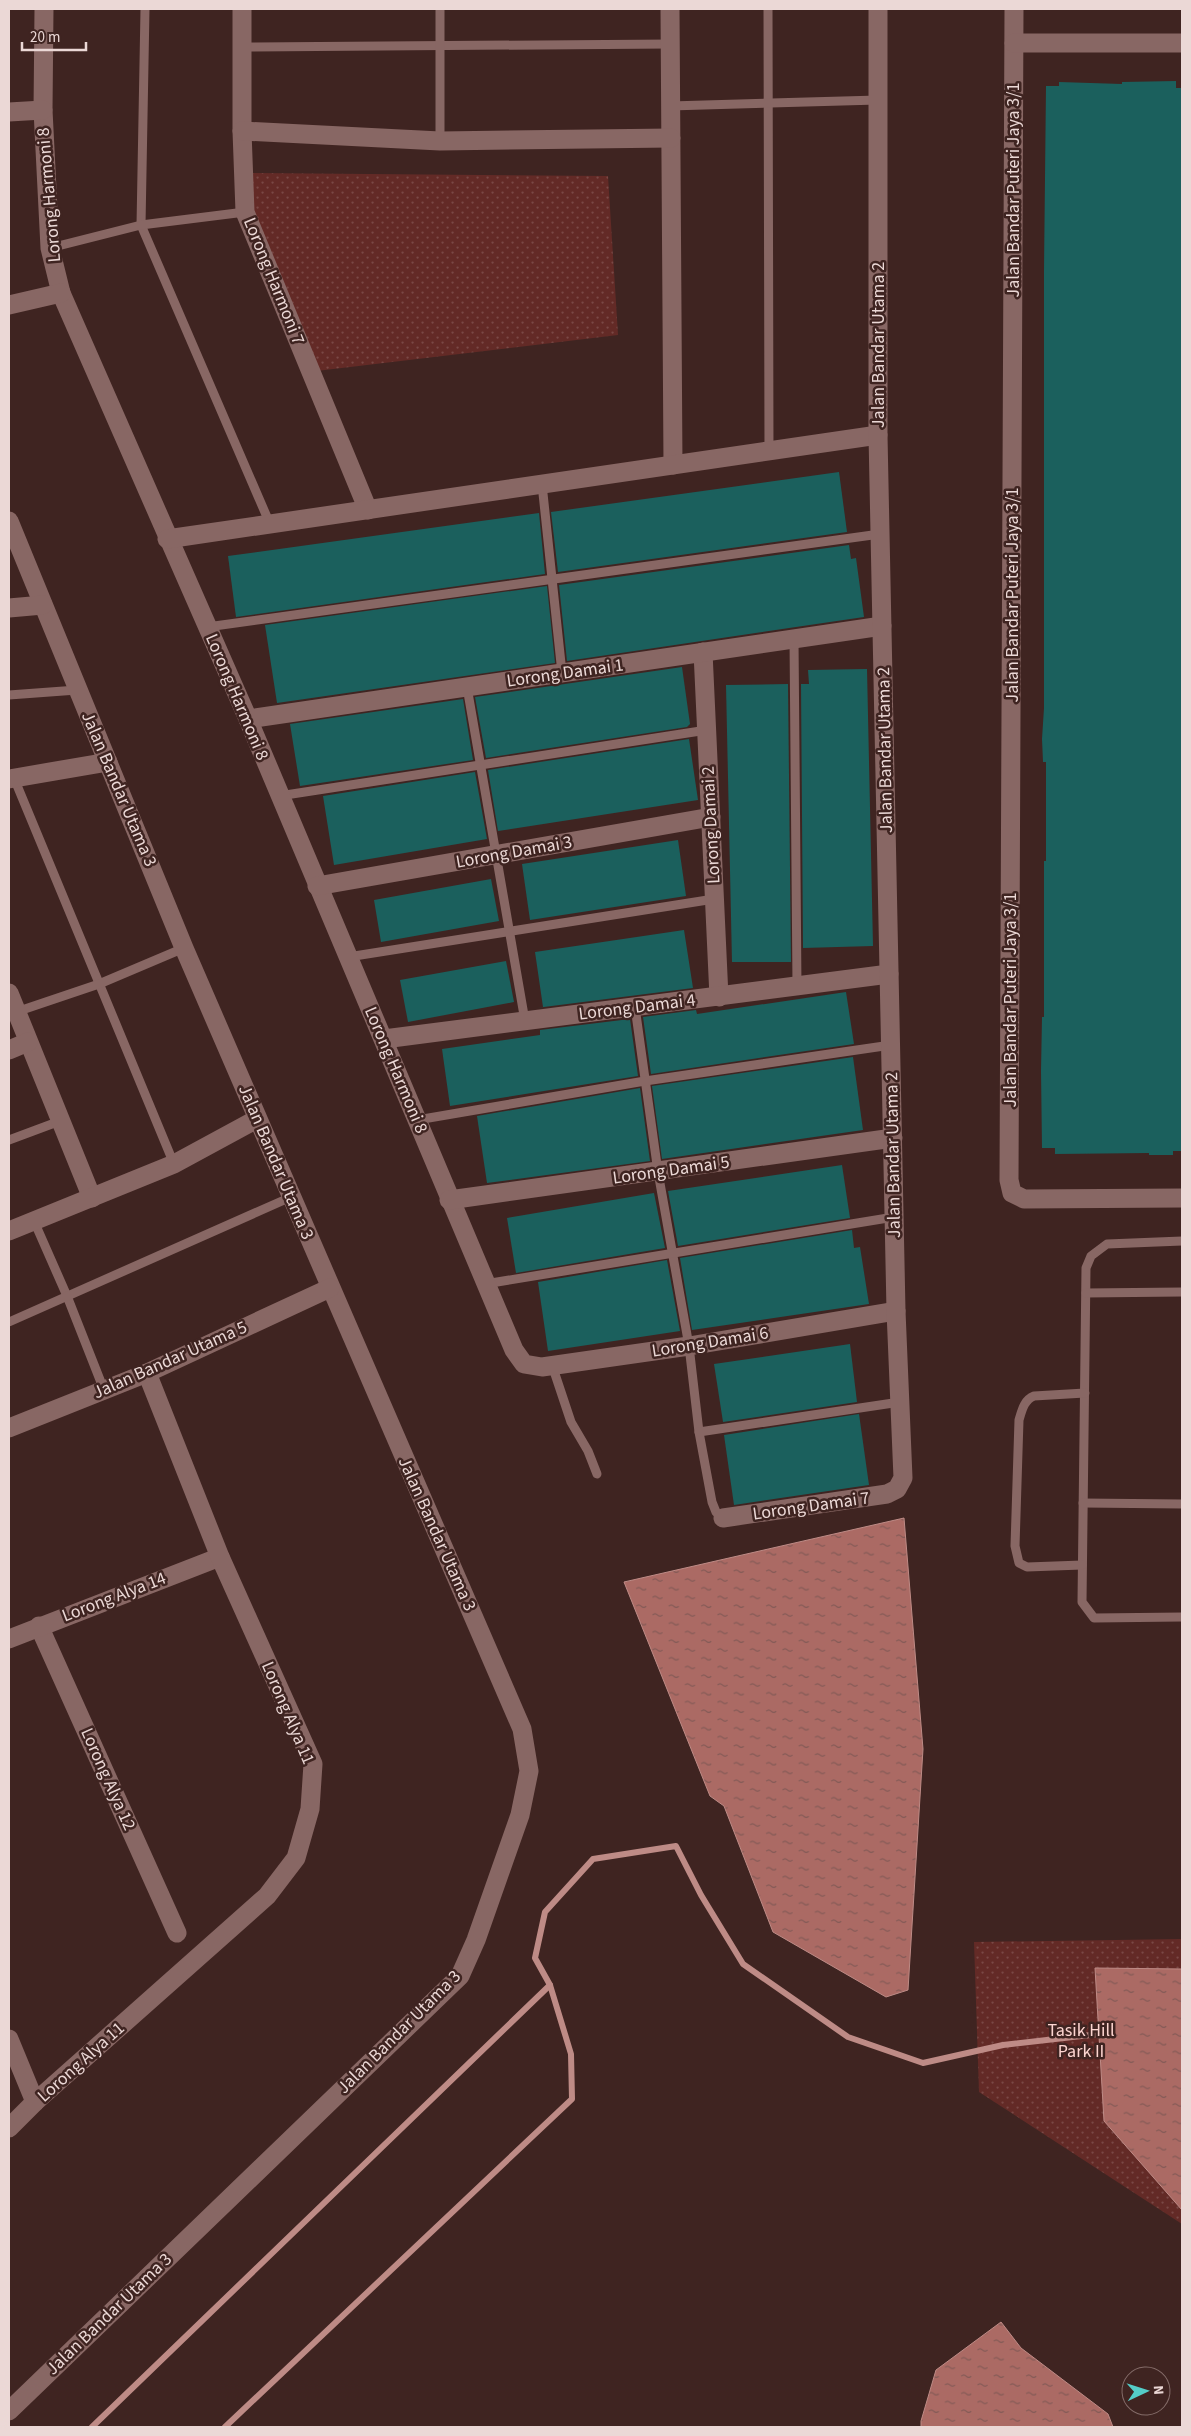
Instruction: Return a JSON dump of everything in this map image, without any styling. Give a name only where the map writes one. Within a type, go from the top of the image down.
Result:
[{"type":"street","name":"Lorong Harmoni 8","points":[[44,9],[43,110],[50,248],[61,293],[167,539],[248,719],[317,886],[384,1039],[449,1200],[514,1350],[524,1364]]},
{"type":"street","name":"Lorong Harmoni 7","points":[[242,9],[242,131],[245,212],[368,510]]},
{"type":"street","points":[[670,9],[673,465]]},
{"type":"street","name":"Jalan Bandar Utama 2","points":[[878,9],[878,435],[896,1312],[903,1478],[897,1489]]},
{"type":"street","name":"Jalan Bandar Puteri Jaya 3/1","points":[[1014,9],[1009,1180],[1012,1193],[1024,1199],[1182,1198]]},
{"type":"street","points":[[1014,43],[1182,43]]},
{"type":"street","points":[[9,112],[43,110]]},
{"type":"street","points":[[242,131],[440,140],[670,138]]},
{"type":"street","points":[[9,305],[61,293]]},
{"type":"street","points":[[167,539],[878,435]]},
{"type":"street","name":"Jalan Bandar Utama 3","points":[[9,521],[184,948],[522,1729],[530,1771],[520,1815],[476,1940],[460,1976],[9,2410]]},
{"type":"street","points":[[9,608],[42,604]]},
{"type":"street","name":"Lorong Damai 1","points":[[248,719],[882,626]]},
{"type":"street","name":"Lorong Damai 2","points":[[703,652],[719,997]]},
{"type":"street","points":[[11,779],[108,762]]},
{"type":"street","name":"Lorong Damai 3","points":[[317,886],[711,818]]},
{"type":"street","name":"Lorong Damai 4","points":[[384,1039],[889,974]]},
{"type":"street","points":[[9,993],[92,1198]]},
{"type":"street","points":[[9,1050],[28,1042]]},
{"type":"street","points":[[9,1231],[174,1164],[258,1119]]},
{"type":"street","name":"Lorong Damai 5","points":[[449,1200],[893,1138]]},
{"type":"street","name":"Jalan Bandar Utama 5","points":[[9,1428],[147,1373],[330,1288]]},
{"type":"street","name":"Lorong Damai 6","points":[[524,1364],[534,1367],[689,1346],[896,1312]]},
{"type":"street","name":"Lorong Alya 11","points":[[9,2128],[35,2102],[267,1896],[296,1858],[310,1809],[312,1764],[220,1556],[147,1373]]},
{"type":"street","name":"Lorong Damai 7","points":[[723,1518],[886,1494],[897,1489]]},
{"type":"street","name":"Lorong Alya 14","points":[[9,1638],[220,1556]]},
{"type":"street","name":"Lorong Alya 12","points":[[39,1626],[177,1933]]},
{"type":"street","points":[[9,2039],[35,2102]]},
{"type":"lane","points":[[145,9],[141,225],[270,524]]},
{"type":"lane","points":[[440,9],[440,140]]},
{"type":"lane","points":[[768,9],[769,451]]},
{"type":"lane","points":[[242,46],[670,44]]},
{"type":"lane","points":[[670,106],[878,100]]},
{"type":"lane","points":[[50,248],[141,225],[245,212]]},
{"type":"lane","points":[[542,484],[562,673]]},
{"type":"lane","points":[[207,627],[880,534]]},
{"type":"lane","points":[[794,639],[797,987]]},
{"type":"lane","points":[[467,687],[525,1021]]},
{"type":"lane","points":[[9,696],[77,690]]},
{"type":"lane","points":[[279,796],[707,730]]},
{"type":"lane","points":[[11,779],[174,1164]]},
{"type":"lane","points":[[348,957],[714,899]]},
{"type":"lane","points":[[16,1012],[99,984],[184,948]]},
{"type":"lane","points":[[635,1008],[658,1172],[689,1346],[699,1432],[712,1502],[716,1512],[723,1518]]},
{"type":"lane","points":[[417,1120],[645,1081],[891,1045]]},
{"type":"lane","points":[[9,1140],[60,1120]]},
{"type":"lane","points":[[9,1322],[291,1197]]},
{"type":"lane","points":[[486,1284],[894,1218]]},
{"type":"lane","points":[[34,1221],[67,1296],[104,1390]]},
{"type":"lane","points":[[1182,1242],[1107,1244],[1091,1256],[1086,1268],[1082,1565],[1082,1602],[1094,1618],[1182,1617]]},
{"type":"lane","points":[[1086,1292],[1182,1292]]},
{"type":"lane","points":[[552,1365],[571,1422],[588,1451],[597,1474]]},
{"type":"lane","points":[[1082,1565],[1027,1567],[1019,1562],[1015,1546],[1019,1420],[1023,1405],[1028,1398],[1034,1396],[1085,1393]]},
{"type":"lane","points":[[699,1432],[900,1402]]},
{"type":"lane","points":[[1083,1503],[1182,1504]]},
{"type":"green space","points":[[241,173],[608,176],[618,335],[308,372]]},
{"type":"green space","name":"Tasik Hill Park II","points":[[1182,1939],[1182,2224],[979,2092],[974,1942]]},
{"type":"water","points":[[904,1518],[923,1749],[908,1990],[886,1997],[773,1932],[724,1806],[710,1796],[624,1582]]},
{"type":"water","points":[[1095,1968],[1182,1969],[1182,2210],[1104,2121]]},
{"type":"water","points":[[1001,2322],[1021,2348],[1108,2414],[1113,2427],[921,2427],[921,2421],[936,2370]]},
{"type":"building","points":[[1176,81],[1176,88],[1182,88],[1182,1151],[1173,1151],[1173,1155],[1149,1155],[1149,1153],[1055,1154],[1055,1148],[1042,1148],[1041,1071],[1042,1017],[1044,1017],[1044,861],[1046,861],[1046,762],[1043,762],[1042,739],[1044,708],[1046,86],[1059,86],[1059,82],[1122,84],[1122,82]]},
{"type":"building","points":[[839,472],[847,532],[558,572],[551,512]]},
{"type":"building","points":[[539,513],[545,574],[236,617],[228,556]]},
{"type":"building","points":[[849,545],[851,559],[856,558],[864,617],[567,661],[559,585]]},
{"type":"building","points":[[547,586],[555,663],[277,703],[265,625]]},
{"type":"building","points":[[682,667],[690,724],[687,727],[486,758],[475,697]]},
{"type":"building","points":[[867,669],[873,946],[803,948],[801,684],[809,684],[808,670]]},
{"type":"building","points":[[788,684],[791,962],[732,962],[726,685]]},
{"type":"building","points":[[463,699],[473,760],[300,786],[290,724]]},
{"type":"building","points":[[689,739],[698,800],[498,831],[488,770]]},
{"type":"building","points":[[475,772],[487,839],[334,865],[323,796]]},
{"type":"building","points":[[678,840],[686,896],[530,920],[522,864]]},
{"type":"building","points":[[491,879],[499,921],[381,942],[374,900]]},
{"type":"building","points":[[684,930],[693,988],[536,1008],[543,1007],[535,952]]},
{"type":"building","points":[[506,961],[514,1002],[408,1022],[400,980]]},
{"type":"building","points":[[846,992],[854,1044],[651,1074],[643,1017],[696,1010],[697,1014]]},
{"type":"building","points":[[630,1019],[638,1076],[450,1106],[442,1049],[540,1035],[540,1030]]},
{"type":"building","points":[[853,1057],[863,1130],[662,1159],[652,1086]]},
{"type":"building","points":[[640,1088],[650,1161],[487,1183],[477,1116]]},
{"type":"building","points":[[842,1165],[850,1218],[678,1246],[668,1191]]},
{"type":"building","points":[[654,1193],[665,1248],[516,1273],[507,1218]]},
{"type":"building","points":[[852,1230],[854,1248],[860,1247],[869,1304],[692,1330],[680,1258]]},
{"type":"building","points":[[667,1260],[680,1331],[548,1351],[538,1282]]},
{"type":"building","points":[[850,1344],[857,1402],[723,1422],[714,1364]]},
{"type":"building","points":[[859,1414],[869,1485],[734,1505],[724,1435]]},
{"type":"waterway","points":[[225,2427],[572,2099],[571,2054],[550,1985],[535,1958],[545,1912],[593,1859],[676,1846],[701,1895],[743,1964],[848,2037],[923,2063],[1003,2045],[1099,2034],[1105,2036]]},
{"type":"waterway","points":[[92,2427],[550,1985]]}]
